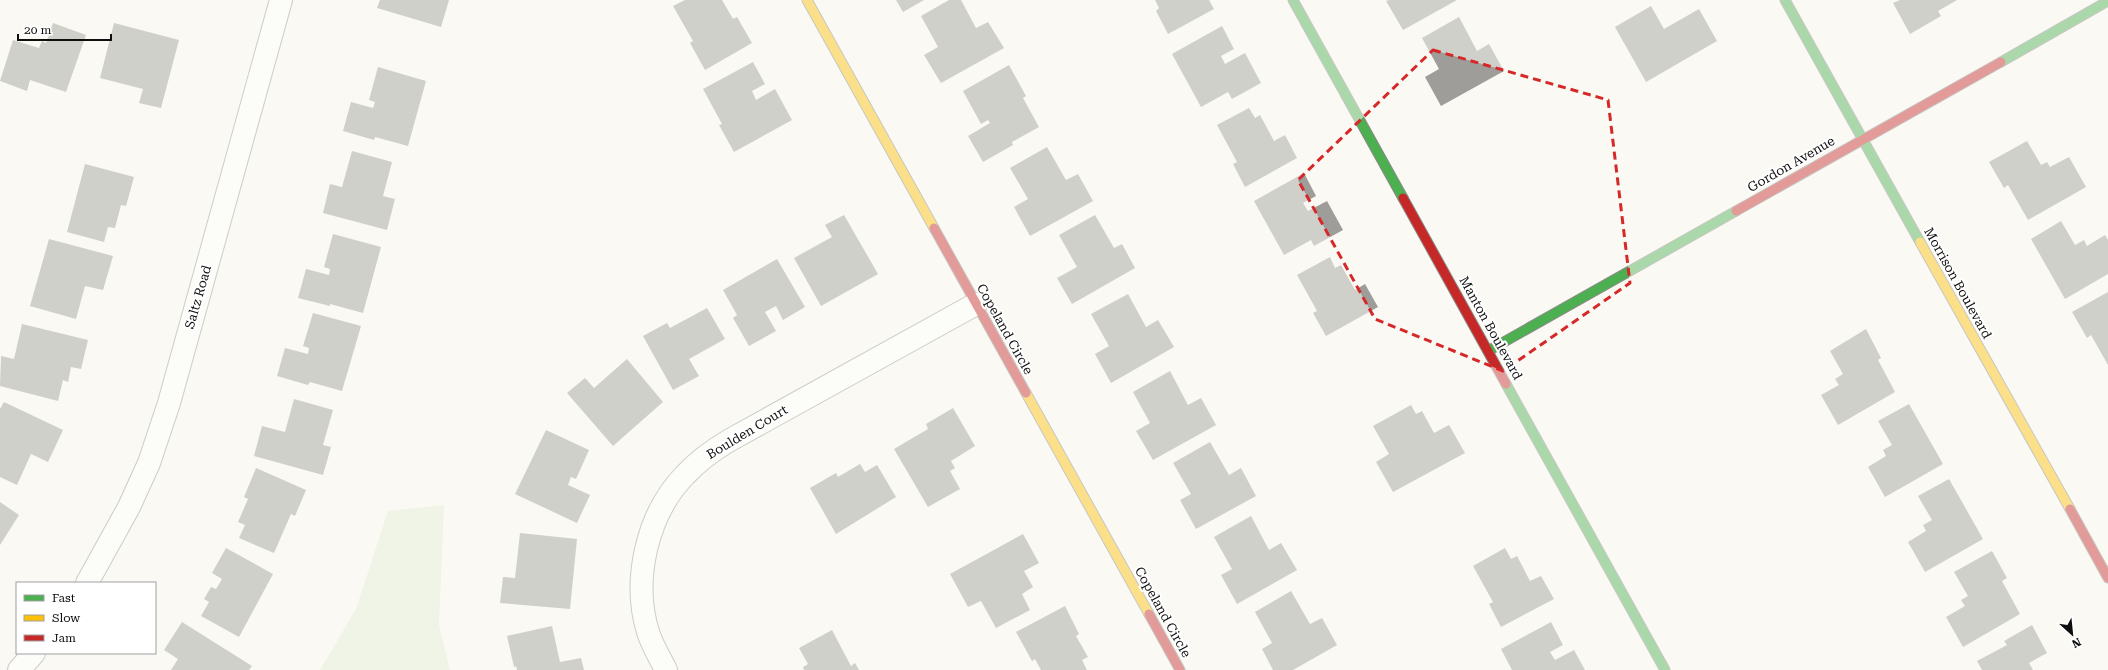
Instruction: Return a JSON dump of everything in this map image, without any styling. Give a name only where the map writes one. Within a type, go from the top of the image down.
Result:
[{"type":"street","name":"Saltz Road","points":[[88,582],[129,507],[149,463],[169,403],[281,0]]},
{"type":"street","name":"Copeland Circle","points":[[807,0],[1180,670]]},
{"type":"street","name":"Manton Boulevard","points":[[1293,0],[1665,670]]},
{"type":"street","name":"Morrison Boulevard","points":[[1785,0],[2108,578]]},
{"type":"street","name":"Gordon Avenue","points":[[1488,351],[2108,1]]},
{"type":"street","name":"Boulden Court","points":[[666,670],[648,632],[642,593],[644,561],[649,538],[658,516],[669,495],[684,476],[707,455],[730,440],[976,304]]},
{"type":"street","points":[[19,670],[33,654]]},
{"type":"highlighted area","points":[[1433,50],[1608,100],[1630,283],[1503,371],[1375,319],[1298,180]]},
{"type":"green space","points":[[444,505],[439,625],[450,670],[320,670],[356,609],[388,511]]},
{"type":"building","points":[[380,0],[449,0],[441,27],[377,8]]},
{"type":"building","points":[[685,0],[722,0],[733,19],[737,17],[752,43],[705,70],[690,43],[693,41],[673,6]]},
{"type":"building","points":[[896,0],[924,0],[903,12]]},
{"type":"building","points":[[949,0],[961,0],[976,28],[988,22],[1004,48],[941,83],[924,55],[938,47],[921,16]]},
{"type":"building","points":[[1155,0],[1209,0],[1214,9],[1168,34],[1156,11],[1159,8]]},
{"type":"building","points":[[1457,0],[1403,30],[1386,1]]},
{"type":"building","points":[[1900,0],[1957,0],[1938,11],[1941,16],[1910,34],[1893,3]]},
{"type":"building","points":[[1651,6],[1664,29],[1699,9],[1717,41],[1646,82],[1615,27]]},
{"type":"building","points":[[1459,17],[1477,51],[1489,44],[1504,71],[1441,106],[1425,77],[1439,69],[1422,38]]},
{"type":"building","points":[[53,23],[86,35],[66,92],[30,80],[27,91],[0,81],[13,40],[39,48],[42,41],[46,43]]},
{"type":"building","points":[[114,23],[179,40],[161,108],[139,103],[143,89],[100,78]]},
{"type":"building","points":[[1222,26],[1234,49],[1221,56],[1225,64],[1245,53],[1261,83],[1232,99],[1228,92],[1201,107],[1172,54]]},
{"type":"building","points":[[753,62],[765,84],[752,91],[756,100],[775,89],[792,120],[734,152],[719,125],[722,124],[703,89]]},
{"type":"building","points":[[1009,65],[1026,96],[1023,98],[1039,127],[1012,142],[1013,145],[983,162],[968,136],[990,123],[988,120],[981,124],[963,91]]},
{"type":"building","points":[[378,67],[426,81],[408,146],[375,137],[374,140],[343,131],[351,102],[373,108],[375,102],[369,100]]},
{"type":"building","points":[[1249,108],[1255,118],[1260,115],[1274,141],[1285,135],[1297,158],[1245,187],[1233,164],[1237,162],[1217,125]]},
{"type":"building","points":[[2027,141],[2041,165],[2047,162],[2050,167],[2069,157],[2086,187],[2028,220],[2008,185],[2004,188],[1989,162]]},
{"type":"building","points":[[1047,147],[1066,180],[1078,174],[1093,201],[1030,236],[1014,207],[1028,199],[1010,168]]},
{"type":"building","points":[[352,151],[392,162],[383,196],[395,199],[387,230],[323,213],[330,184],[342,187]]},
{"type":"building","points":[[85,164],[134,177],[126,206],[121,205],[115,228],[108,227],[104,242],[67,232]]},
{"type":"building","points":[[1304,173],[1316,196],[1303,203],[1308,211],[1327,201],[1343,230],[1314,246],[1311,240],[1284,255],[1254,201]]},
{"type":"building","points":[[844,215],[878,274],[821,306],[794,258],[832,237],[825,225]]},
{"type":"building","points":[[1095,215],[1114,248],[1122,244],[1135,268],[1072,304],[1057,278],[1077,267],[1059,235]]},
{"type":"building","points":[[2061,221],[2075,245],[2084,240],[2087,246],[2105,235],[2108,240],[2108,274],[2065,299],[2031,239]]},
{"type":"building","points":[[333,234],[381,247],[363,313],[330,304],[330,306],[298,298],[306,269],[329,275],[330,269],[324,267]]},
{"type":"building","points":[[49,239],[113,256],[103,290],[85,286],[76,319],[30,306]]},
{"type":"building","points":[[1330,257],[1335,268],[1341,265],[1355,290],[1365,284],[1378,307],[1326,336],[1313,313],[1317,311],[1297,275]]},
{"type":"building","points":[[777,259],[805,307],[783,320],[776,306],[765,312],[776,331],[749,346],[733,318],[737,315],[723,290]]},
{"type":"building","points":[[2108,292],[2108,365],[2091,335],[2087,338],[2072,312]]},
{"type":"building","points":[[1128,294],[1146,327],[1158,320],[1174,347],[1111,383],[1095,354],[1109,346],[1091,314]]},
{"type":"building","points":[[707,308],[725,339],[689,359],[699,376],[673,390],[643,336],[667,323],[670,328]]},
{"type":"building","points":[[313,313],[361,326],[342,391],[310,382],[308,385],[277,376],[285,348],[308,354],[309,348],[303,346]]},
{"type":"building","points":[[22,324],[88,340],[81,369],[71,367],[68,382],[63,380],[58,401],[0,386],[1,356],[14,359]]},
{"type":"building","points":[[1866,329],[1881,358],[1878,360],[1895,392],[1838,425],[1821,395],[1839,385],[1835,379],[1843,374],[1830,351]]},
{"type":"building","points":[[627,359],[663,402],[613,446],[567,393],[585,378],[594,388]]},
{"type":"building","points":[[1170,371],[1188,405],[1201,398],[1216,425],[1153,460],[1136,431],[1150,423],[1133,392]]},
{"type":"building","points":[[294,399],[333,410],[323,445],[331,447],[323,475],[254,456],[262,426],[285,432]]},
{"type":"building","points":[[4,402],[63,430],[48,462],[31,454],[17,485],[0,477],[0,409]]},
{"type":"building","points":[[1909,404],[1943,464],[1885,497],[1868,467],[1886,456],[1883,450],[1892,445],[1878,421]]},
{"type":"building","points":[[1411,405],[1416,414],[1422,411],[1434,433],[1449,425],[1465,453],[1393,492],[1376,462],[1389,454],[1373,426]]},
{"type":"building","points":[[953,408],[975,446],[951,461],[955,468],[950,471],[960,489],[928,507],[894,449],[928,429],[926,424]]},
{"type":"building","points":[[546,430],[589,450],[576,479],[571,477],[568,485],[590,495],[577,523],[515,494]]},
{"type":"building","points":[[1210,442],[1229,475],[1241,468],[1256,496],[1196,529],[1180,500],[1191,494],[1173,463]]},
{"type":"building","points":[[860,464],[865,472],[877,465],[896,497],[836,534],[810,488],[836,473],[838,477]]},
{"type":"building","points":[[256,468],[306,490],[295,516],[291,514],[274,553],[239,538],[245,525],[238,522],[248,499],[244,497]]},
{"type":"building","points":[[1949,479],[1983,539],[1925,572],[1908,542],[1926,531],[1923,525],[1932,520],[1918,496]]},
{"type":"building","points":[[0,502],[19,515],[0,545]]},
{"type":"building","points":[[1251,516],[1269,550],[1281,543],[1297,570],[1237,604],[1221,575],[1232,569],[1214,537]]},
{"type":"building","points":[[520,533],[577,539],[570,609],[500,603],[503,577],[515,578]]},
{"type":"building","points":[[1023,534],[1039,563],[1024,571],[1033,587],[1022,594],[1030,610],[996,628],[981,601],[968,607],[950,574]]},
{"type":"building","points":[[226,548],[273,574],[239,637],[201,616],[209,602],[204,599],[211,587],[216,589],[222,579],[212,573]]},
{"type":"building","points":[[1505,548],[1511,559],[1517,556],[1530,581],[1541,576],[1554,599],[1501,627],[1489,604],[1493,602],[1473,566]]},
{"type":"building","points":[[1992,551],[2007,578],[2002,581],[2020,614],[1963,647],[1946,617],[1965,606],[1961,600],[1968,596],[1954,572]]},
{"type":"building","points":[[1291,591],[1310,624],[1322,618],[1337,645],[1293,670],[1273,670],[1262,649],[1272,643],[1255,612]]},
{"type":"building","points":[[1065,606],[1079,634],[1076,636],[1088,657],[1082,660],[1087,670],[1041,670],[1035,659],[1032,661],[1016,632]]},
{"type":"building","points":[[182,622],[252,666],[249,670],[171,670],[178,659],[164,650]]},
{"type":"building","points":[[1551,622],[1563,645],[1550,652],[1555,660],[1574,650],[1585,670],[1512,670],[1501,649]]},
{"type":"building","points":[[2032,625],[2047,653],[2029,663],[2033,670],[1982,670],[1977,661],[2007,645],[2004,641]]},
{"type":"building","points":[[552,626],[560,662],[581,658],[584,670],[517,670],[516,666],[514,667],[507,636]]},
{"type":"building","points":[[832,630],[851,666],[855,663],[859,670],[804,670],[803,667],[808,664],[799,648]]},
{"type":"traffic: fast","points":[[1293,0],[1403,198]]},
{"type":"traffic: fast","points":[[1785,0],[1920,242]]},
{"type":"traffic: fast","points":[[2001,62],[2108,1]]},
{"type":"traffic: fast","points":[[1488,351],[1736,211]]},
{"type":"traffic: fast","points":[[1506,384],[1665,670]]},
{"type":"traffic: slow","points":[[807,0],[934,228]]},
{"type":"traffic: slow","points":[[1920,242],[2070,509]]},
{"type":"traffic: slow","points":[[1026,393],[1149,614]]},
{"type":"traffic: jam","points":[[1736,211],[2001,62]]},
{"type":"traffic: jam","points":[[1403,198],[1506,384]]},
{"type":"traffic: jam","points":[[934,228],[1026,393]]},
{"type":"traffic: jam","points":[[2070,509],[2108,578]]},
{"type":"traffic: jam","points":[[1149,614],[1180,670]]}]
